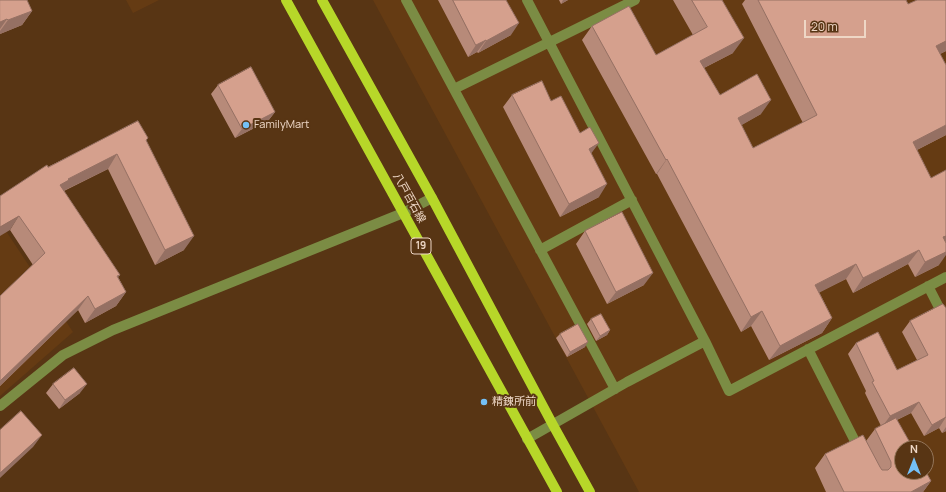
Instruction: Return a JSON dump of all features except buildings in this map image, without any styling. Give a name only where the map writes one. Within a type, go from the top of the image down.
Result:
[{"type":"main road","name":"八戸百石線","points":[[286,0],[557,492]]},
{"type":"main road","name":"八戸百石線","points":[[322,0],[432,198],[590,492]]},
{"type":"street","points":[[406,0],[615,389]]},
{"type":"street","points":[[527,0],[705,341],[729,391],[946,277]]},
{"type":"street","points":[[454,90],[635,0]]},
{"type":"street","points":[[0,406],[63,355],[113,330],[403,213],[432,198]]},
{"type":"street","points":[[540,250],[632,200]]},
{"type":"street","points":[[928,286],[946,321]]},
{"type":"street","points":[[527,439],[615,389],[705,341]]},
{"type":"street","points":[[808,349],[865,459]]},
{"type":"shaded area","points":[[126,0],[159,0],[133,13]]},
{"type":"shaded area","points":[[373,0],[946,0],[946,492],[639,492]]},
{"type":"shaded area","points":[[0,222],[73,332],[0,396]]},
{"type":"place","name":"FamilyMart","points":[[246,125]]},
{"type":"place","name":"精錬所前","points":[[484,402]]}]
